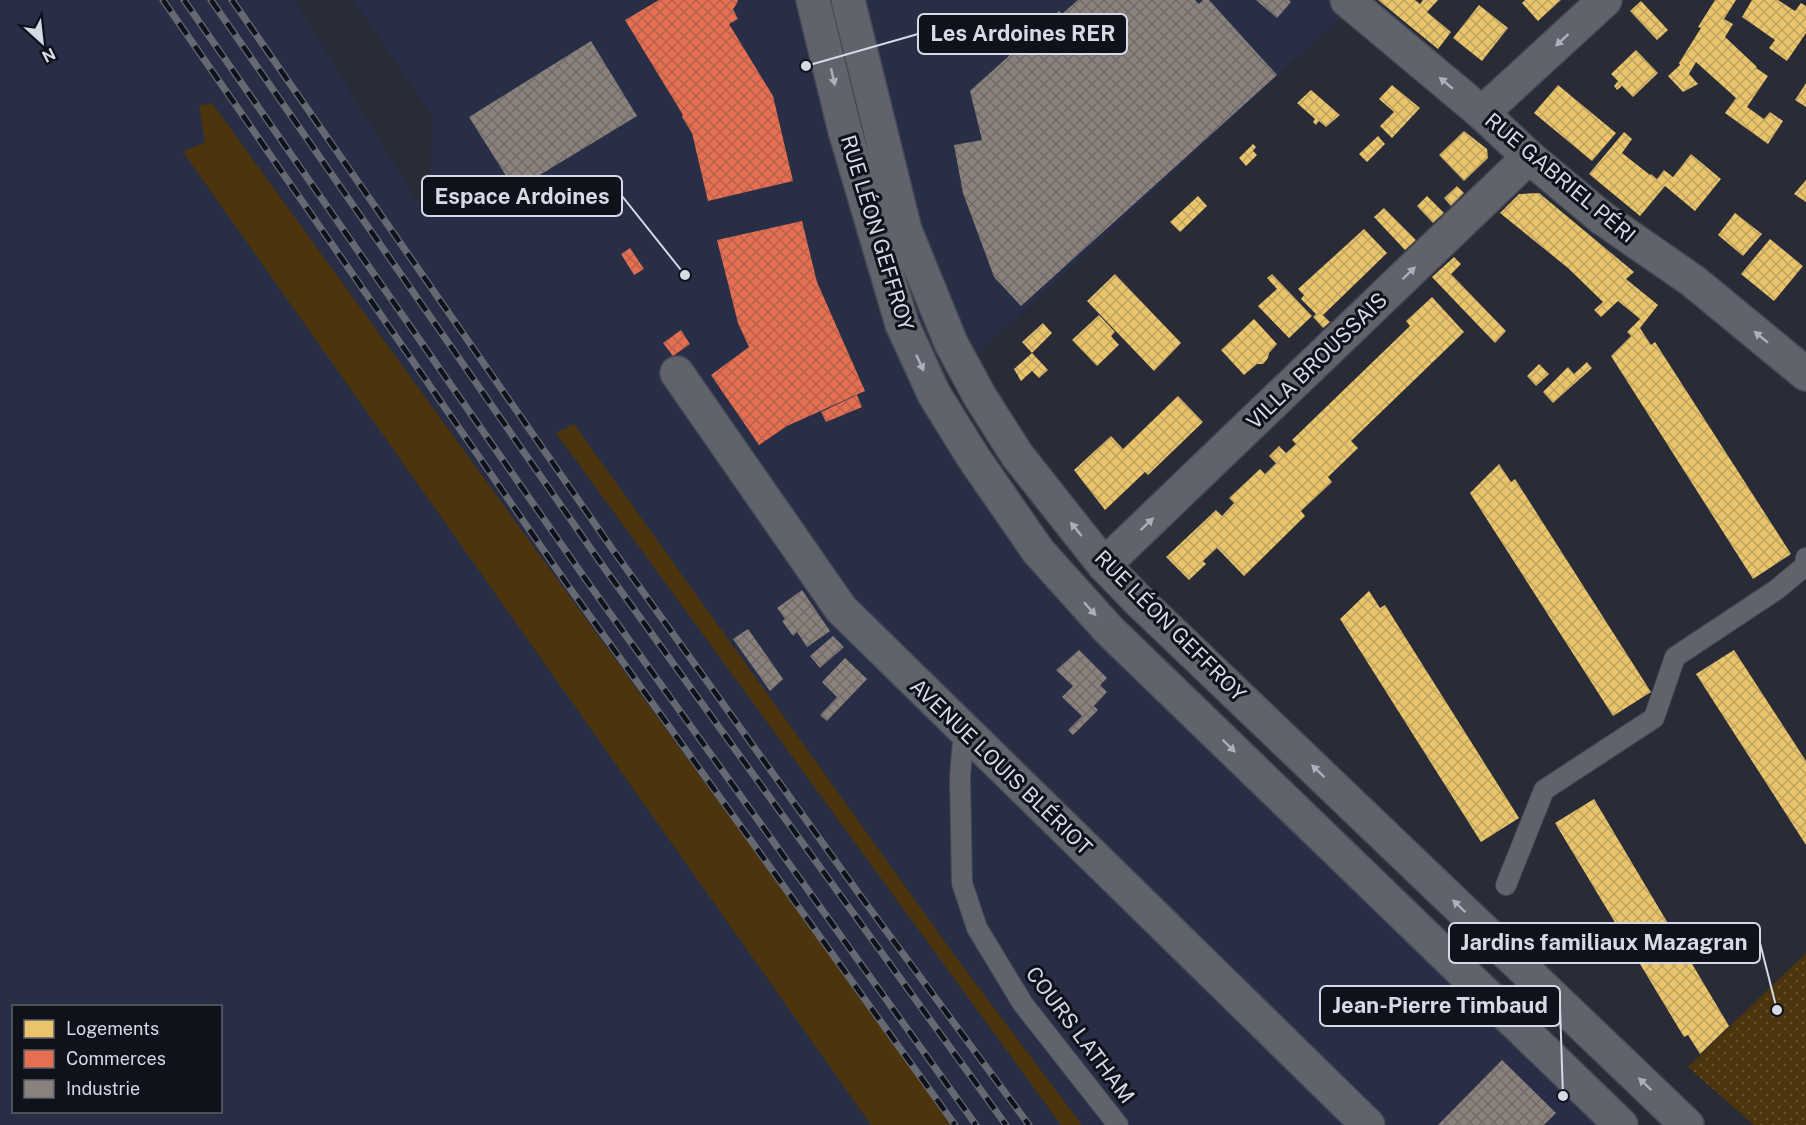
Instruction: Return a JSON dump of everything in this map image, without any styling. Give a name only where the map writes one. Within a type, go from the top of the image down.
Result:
[{"type":"street","name":"RUE LÉON GEFFROY","points":[[813,0],[858,176],[902,324],[940,403],[973,457],[1038,550],[1109,630],[1621,1125]]},
{"type":"street","name":"RUE LÉON GEFFROY","points":[[848,0],[905,230],[951,343],[979,395],[1017,455],[1104,565],[1139,601],[1687,1125]]},
{"type":"street","name":"RUE GABRIEL PÉRI","points":[[1347,0],[1482,113],[1529,157],[1602,218],[1693,281],[1806,374]]},
{"type":"street","points":[[1482,113],[1605,0]]},
{"type":"street","name":"VILLA BROUSSAIS","points":[[1104,565],[1529,157]]},
{"type":"street","name":"AVENUE LOUIS BLÉRIOT","points":[[677,373],[840,609],[1368,1125]]},
{"type":"lane","points":[[1506,885],[1544,790],[1654,718],[1675,657],[1776,590],[1805,566],[1806,558]]},
{"type":"lane","name":"COURS LATHAM","points":[[964,731],[960,776],[962,883],[977,928],[1023,1004],[1118,1125]]},
{"type":"shaded area","points":[[0,0],[295,0],[429,221],[432,116],[353,0],[1347,0],[1353,6],[934,394],[1038,551],[1620,1125],[0,1125]]},
{"type":"shaded area","points":[[212,103],[953,1125],[871,1125],[183,152],[205,142],[199,106]]},
{"type":"shaded area","points":[[574,424],[958,960],[1082,1125],[1061,1125],[556,433]]},
{"type":"shaded area","points":[[1806,953],[1806,1125],[1754,1125],[1688,1067]]},
{"type":"building: Logements","points":[[1378,0],[1415,0],[1420,4],[1423,0],[1438,0],[1427,12],[1451,32],[1438,49]]},
{"type":"building: Logements","points":[[1525,0],[1561,0],[1538,21],[1522,3]]},
{"type":"building: Logements","points":[[1715,0],[1736,0],[1724,19],[1733,24],[1725,37],[1756,68],[1768,76],[1747,107],[1764,119],[1770,112],[1783,121],[1768,144],[1725,113],[1736,98],[1696,62],[1689,74],[1698,84],[1683,92],[1668,76],[1680,65],[1679,63],[1701,28],[1698,27]]},
{"type":"building: Logements","points":[[1752,0],[1778,0],[1795,11],[1801,3],[1806,6],[1806,33],[1787,61],[1769,48],[1775,40],[1742,17]]},
{"type":"building: Logements","points":[[1641,1],[1668,30],[1657,40],[1630,11]]},
{"type":"building: Logements","points":[[1479,5],[1508,28],[1482,61],[1453,38]]},
{"type":"building: Logements","points":[[1636,50],[1658,73],[1633,97],[1622,86],[1617,90],[1614,86],[1618,81],[1611,74]]},
{"type":"building: Logements","points":[[1806,83],[1806,107],[1795,100]]},
{"type":"building: Logements","points":[[1392,85],[1420,108],[1392,138],[1380,126],[1394,112],[1379,99]]},
{"type":"building: Logements","points":[[1558,85],[1616,133],[1592,161],[1534,113]]},
{"type":"building: Logements","points":[[1311,90],[1340,115],[1326,127],[1319,121],[1316,125],[1313,122],[1315,119],[1297,103]]},
{"type":"building: Logements","points":[[1464,131],[1487,149],[1488,158],[1464,181],[1439,155]]},
{"type":"building: Logements","points":[[1624,132],[1632,139],[1622,153],[1657,179],[1664,170],[1673,177],[1691,154],[1721,179],[1695,211],[1665,186],[1640,216],[1589,174]]},
{"type":"building: Logements","points":[[1378,136],[1385,144],[1367,162],[1359,154]]},
{"type":"building: Logements","points":[[1253,144],[1256,147],[1253,151],[1257,155],[1246,166],[1239,158]]},
{"type":"building: Logements","points":[[1806,180],[1806,202],[1794,194]]},
{"type":"building: Logements","points":[[1457,186],[1464,193],[1451,206],[1444,198]]},
{"type":"building: Logements","points":[[1539,193],[1634,272],[1626,279],[1658,305],[1640,328],[1651,345],[1655,342],[1791,554],[1753,579],[1611,356],[1631,336],[1627,332],[1640,319],[1618,301],[1601,317],[1594,310],[1603,302],[1568,268],[1500,213],[1519,194]]},
{"type":"building: Logements","points":[[1198,196],[1207,206],[1180,232],[1170,222]]},
{"type":"building: Logements","points":[[1427,196],[1444,213],[1433,223],[1417,206]]},
{"type":"building: Logements","points":[[1384,208],[1416,240],[1405,250],[1374,217]]},
{"type":"building: Logements","points":[[1735,213],[1762,234],[1743,256],[1718,235]]},
{"type":"building: Logements","points":[[1364,229],[1387,253],[1323,315],[1330,322],[1323,328],[1313,317],[1316,314],[1301,299],[1304,295],[1298,289]]},
{"type":"building: Logements","points":[[1770,239],[1803,266],[1774,301],[1741,274]]},
{"type":"building: Logements","points":[[1454,257],[1461,264],[1451,274],[1506,331],[1495,343],[1432,277]]},
{"type":"building: Logements","points":[[1115,274],[1181,343],[1154,371],[1087,301]]},
{"type":"building: Logements","points":[[1272,274],[1312,316],[1289,338],[1258,306],[1277,289],[1267,278]]},
{"type":"building: Logements","points":[[1432,297],[1464,332],[1351,441],[1358,448],[1328,477],[1332,482],[1301,511],[1305,516],[1244,576],[1217,548],[1203,561],[1206,564],[1189,580],[1166,557],[1216,510],[1222,516],[1234,503],[1229,498],[1260,469],[1265,474],[1276,463],[1269,456],[1279,446],[1286,453],[1296,444],[1292,440],[1410,326],[1406,321]]},
{"type":"building: Logements","points":[[1099,315],[1115,332],[1111,336],[1119,345],[1097,366],[1072,340]]},
{"type":"building: Logements","points":[[1254,319],[1277,344],[1263,364],[1257,364],[1244,375],[1221,350]]},
{"type":"building: Logements","points":[[1043,323],[1052,333],[1032,353],[1022,342]]},
{"type":"building: Logements","points":[[1032,353],[1048,370],[1039,378],[1032,371],[1021,381],[1014,369]]},
{"type":"building: Logements","points":[[1587,362],[1592,368],[1553,403],[1543,392],[1568,367],[1574,374]]},
{"type":"building: Logements","points":[[1539,364],[1549,374],[1536,386],[1527,376]]},
{"type":"building: Logements","points":[[1178,396],[1203,422],[1148,475],[1145,472],[1105,510],[1074,470],[1111,436],[1123,449]]},
{"type":"building: Logements","points":[[1499,464],[1511,482],[1515,479],[1651,692],[1613,716],[1470,493]]},
{"type":"building: Logements","points":[[1369,591],[1380,608],[1385,605],[1519,818],[1481,842],[1340,619]]},
{"type":"building: Logements","points":[[1734,650],[1806,761],[1806,845],[1696,674]]},
{"type":"building: Logements","points":[[1594,799],[1729,1026],[1700,1054],[1688,1035],[1684,1037],[1555,823]]},
{"type":"building: Commerces","points":[[659,0],[738,0],[733,9],[738,19],[729,24],[773,96],[793,181],[708,201],[692,133],[625,20]]},
{"type":"building: Commerces","points":[[802,221],[817,282],[865,391],[787,426],[759,445],[711,375],[749,347],[738,323],[717,240]]},
{"type":"building: Commerces","points":[[630,248],[644,269],[634,275],[621,254]]},
{"type":"building: Commerces","points":[[681,330],[690,344],[673,356],[663,343]]},
{"type":"building: Commerces","points":[[857,395],[862,407],[826,422],[821,412]]},
{"type":"building: Industrie","points":[[1078,0],[1195,0],[1199,4],[1203,0],[1209,0],[1277,75],[1021,306],[994,277],[963,193],[954,145],[982,140],[970,91],[1059,11],[1062,14]]},
{"type":"building: Industrie","points":[[1256,0],[1289,0],[1291,2],[1277,18]]},
{"type":"building: Industrie","points":[[591,41],[637,116],[515,190],[469,117]]},
{"type":"building: Industrie","points":[[802,590],[830,631],[807,647],[797,632],[793,636],[782,621],[785,619],[777,608]]},
{"type":"building: Industrie","points":[[748,629],[783,679],[770,691],[733,639]]},
{"type":"building: Industrie","points":[[833,636],[844,647],[820,668],[810,656]]},
{"type":"building: Industrie","points":[[1079,650],[1107,678],[1100,685],[1107,692],[1094,706],[1098,710],[1073,735],[1068,730],[1082,716],[1062,697],[1073,686],[1056,670]]},
{"type":"building: Industrie","points":[[845,658],[867,679],[827,721],[820,715],[837,697],[822,682]]},
{"type":"building: Industrie","points":[[1502,1060],[1556,1113],[1544,1125],[1438,1125]]},
{"type":"railway","points":[[163,0],[569,587],[955,1125]]},
{"type":"railway","points":[[184,0],[584,577],[976,1125]]},
{"type":"railway","points":[[211,0],[600,562],[1006,1125]]},
{"type":"railway","points":[[232,0],[613,550],[862,898],[1029,1125]]},
{"type":"place","name":"Les Ardoines RER","points":[[806,66]]},
{"type":"place","name":"Espace Ardoines","points":[[685,275]]},
{"type":"place","name":"Jardins familiaux Mazagran","points":[[1777,1010]]},
{"type":"place","name":"Jean-Pierre Timbaud","points":[[1563,1096]]}]
